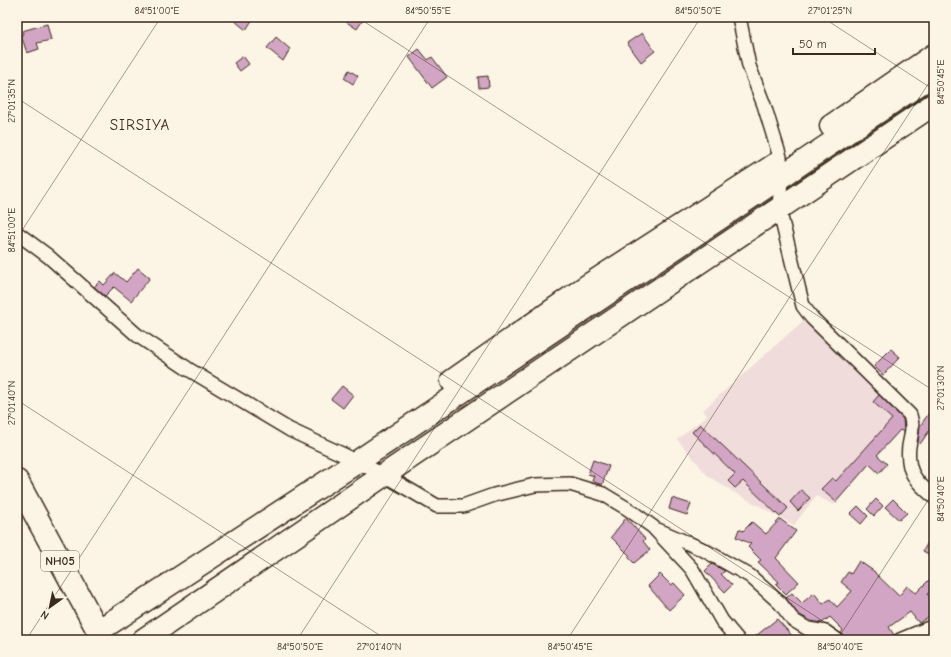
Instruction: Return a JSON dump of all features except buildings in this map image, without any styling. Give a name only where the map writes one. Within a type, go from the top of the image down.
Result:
[{"type":"highway","points":[[780,170],[934,55]]},
{"type":"highway","points":[[100,636],[150,598],[352,459],[780,170],[934,74]]},
{"type":"highway","points":[[143,640],[384,475],[934,104]]},
{"type":"highway","name":"NH05","points":[[17,481],[100,636]]},
{"type":"street","points":[[739,17],[749,66],[764,105],[780,170],[779,209],[803,306],[812,318],[910,415],[913,426],[909,447],[908,464],[912,476],[934,497]]},
{"type":"street","points":[[17,233],[48,256],[137,335],[188,369],[290,430],[384,475],[437,506],[463,506],[494,495],[535,484],[570,484],[603,494],[628,509],[653,527],[704,550],[750,576],[780,603],[793,620],[808,629],[826,632],[837,640]]},
{"type":"street","points":[[653,527],[692,570],[722,621],[738,640]]},
{"type":"street","points":[[900,640],[934,626]]},
{"type":"shaded area","points":[[805,319],[909,421],[834,505],[816,496],[794,525],[735,493],[708,476],[677,439],[707,416],[703,410]]},
{"type":"green space","points":[[934,82],[934,95],[790,189],[789,181]]},
{"type":"district","name":"SIRSIYA","points":[[140,125]]}]
